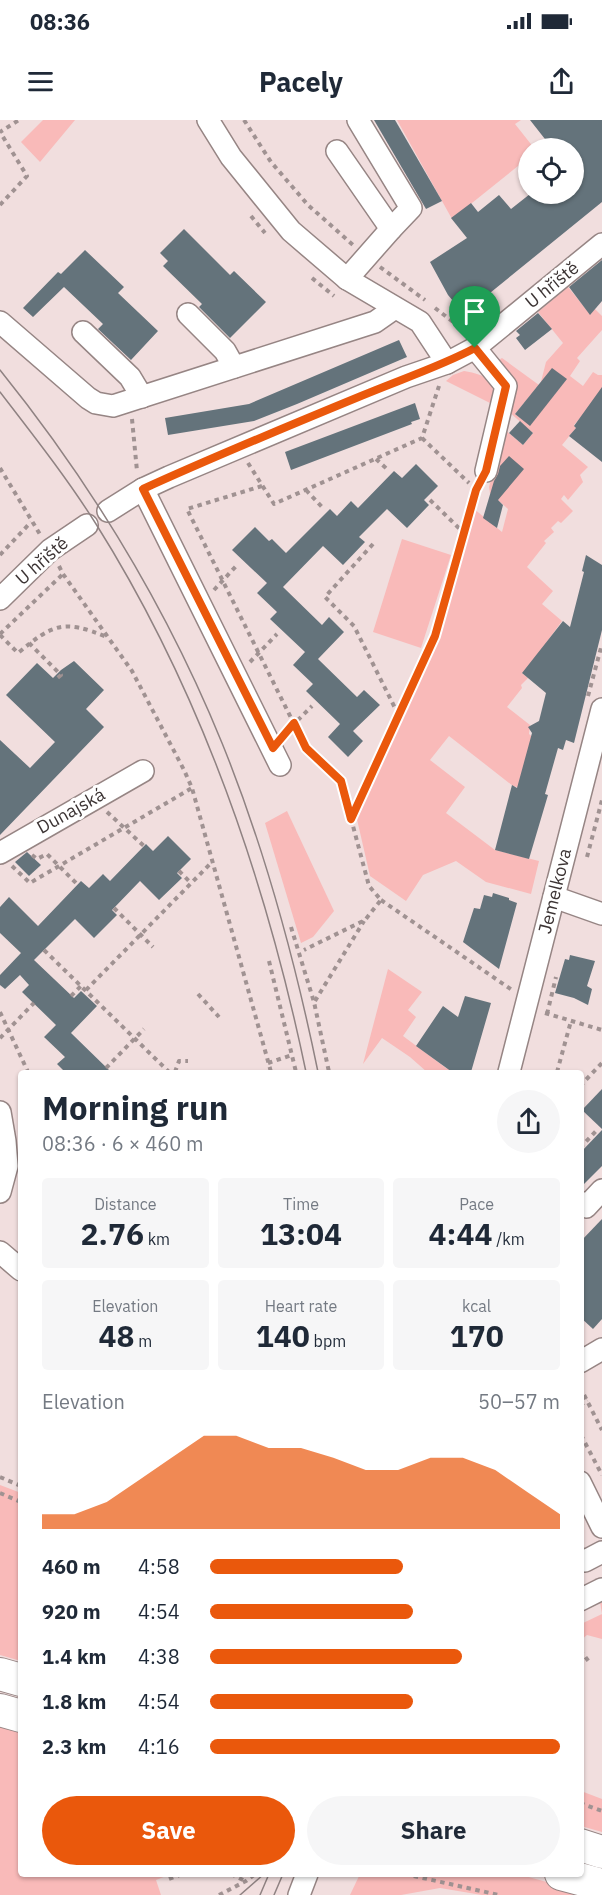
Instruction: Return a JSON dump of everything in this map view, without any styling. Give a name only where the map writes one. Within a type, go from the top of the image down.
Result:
[{"type":"highway","points":[[0,1674],[18,1679]]},
{"type":"highway","points":[[0,1710],[18,1715]]},
{"type":"highway","points":[[584,1846],[602,1852]]},
{"type":"highway","points":[[572,1877],[602,1885]]},
{"type":"street","points":[[207,120],[231,157],[291,231],[346,279],[420,322],[447,363]]},
{"type":"street","points":[[346,279],[411,208],[358,120]]},
{"type":"street","points":[[337,151],[390,229]]},
{"type":"street","name":"U hřiště","points":[[108,511],[140,482],[239,447],[447,363],[475,348],[602,244]]},
{"type":"street","points":[[0,322],[96,403],[113,406],[375,322],[395,308]]},
{"type":"street","points":[[188,314],[225,351],[234,368]]},
{"type":"street","points":[[83,332],[130,377],[136,399]]},
{"type":"street","points":[[475,348],[506,386],[486,471]]},
{"type":"street","points":[[140,482],[276,757]]},
{"type":"street","name":"U hřiště","points":[[0,599],[50,550],[87,525]]},
{"type":"street","name":"Jemelkova","points":[[510,1070],[602,709]]},
{"type":"street","name":"Dunajská","points":[[2,860],[143,771]]},
{"type":"street","points":[[554,897],[602,914]]},
{"type":"street","points":[[0,1112],[5,1142],[14,1167],[0,1192]]},
{"type":"street","points":[[584,1205],[586,1207],[602,1190]]},
{"type":"street","points":[[0,1252],[18,1267]]},
{"type":"street","points":[[584,1360],[602,1349]]},
{"type":"street","points":[[584,1490],[602,1527]]},
{"type":"street","points":[[584,1561],[602,1552]]},
{"type":"street","points":[[584,1598],[602,1589]]},
{"type":"street","points":[[299,1895],[306,1877]]},
{"type":"path","points":[[0,205],[27,176],[0,132],[19,120]]},
{"type":"path","points":[[239,447],[274,504],[422,438],[447,363]]},
{"type":"path","points":[[136,399],[140,482]]},
{"type":"path","points":[[422,438],[476,490]]},
{"type":"path","points":[[376,459],[388,470]]},
{"type":"path","points":[[0,468],[44,542]]},
{"type":"path","points":[[351,819],[435,636],[476,490],[486,471]]},
{"type":"path","points":[[262,486],[187,509],[306,748],[341,781],[369,886],[381,900],[512,991]]},
{"type":"path","points":[[306,490],[323,508]]},
{"type":"path","points":[[430,500],[464,533]]},
{"type":"path","points":[[0,555],[31,522]]},
{"type":"path","points":[[373,544],[325,597],[354,626],[399,715]]},
{"type":"path","points":[[55,559],[63,574],[132,671],[192,788],[270,1070]]},
{"type":"path","points":[[200,606],[238,564]]},
{"type":"path","points":[[63,574],[0,634],[18,652],[50,629],[62,626],[89,629],[108,637]]},
{"type":"path","points":[[237,675],[277,634]]},
{"type":"path","points":[[29,643],[61,675],[56,680]]},
{"type":"path","points":[[276,757],[294,723],[312,705]]},
{"type":"path","points":[[2,860],[10,864],[30,883],[192,788]]},
{"type":"path","points":[[584,866],[602,800]]},
{"type":"path","points":[[123,828],[144,846]]},
{"type":"path","points":[[26,849],[37,859],[47,854],[78,885]]},
{"type":"path","points":[[86,990],[213,861]]},
{"type":"path","points":[[179,871],[191,883]]},
{"type":"path","points":[[314,1002],[365,920],[381,900]]},
{"type":"path","points":[[114,908],[153,947]]},
{"type":"path","points":[[304,950],[365,920]]},
{"type":"path","points":[[291,927],[314,1002],[329,1070]]},
{"type":"path","points":[[44,950],[167,1070]]},
{"type":"path","points":[[269,961],[296,1070]]},
{"type":"path","points":[[71,996],[81,986]]},
{"type":"path","points":[[198,994],[219,1017]]},
{"type":"path","points":[[0,1038],[34,1003]]},
{"type":"path","points":[[0,1012],[27,1070]]},
{"type":"path","points":[[547,1014],[602,1030]]},
{"type":"path","points":[[558,1070],[571,1021]]},
{"type":"path","points":[[106,1068],[144,1029]]},
{"type":"path","points":[[268,1063],[292,1055]]},
{"type":"path","points":[[176,1070],[179,1060],[188,1061]]},
{"type":"path","points":[[584,1082],[602,1063]]},
{"type":"path","points":[[584,1144],[598,1129]]},
{"type":"path","points":[[584,1394],[602,1430]]},
{"type":"path","points":[[584,1441],[602,1475]]},
{"type":"path","points":[[0,1477],[18,1485]]},
{"type":"path","points":[[0,1492],[18,1501]]},
{"type":"path","points":[[584,1655],[590,1663]]},
{"type":"path","points":[[584,1804],[602,1811]]},
{"type":"path","points":[[169,1879],[174,1877]]},
{"type":"path","points":[[237,1877],[246,1881]]},
{"type":"path","points":[[219,1895],[230,1893],[251,1877]]},
{"type":"path","points":[[418,1877],[499,1895]]},
{"type":"shaded area","points":[[43,120],[75,120],[40,162],[21,142]]},
{"type":"shaded area","points":[[397,120],[521,120],[515,124],[526,138],[518,138],[518,166],[452,219]]},
{"type":"shaded area","points":[[568,287],[590,314],[595,309],[602,316],[602,330],[577,358],[580,361],[570,376],[583,386],[593,372],[602,375],[602,406],[581,417],[574,425],[576,428],[562,445],[588,467],[580,475],[583,482],[568,500],[564,495],[561,499],[573,511],[561,523],[558,521],[551,528],[554,532],[544,541],[546,543],[527,567],[553,591],[542,604],[562,621],[546,643],[561,656],[522,673],[528,678],[507,707],[530,725],[529,734],[541,744],[521,788],[513,786],[449,736],[430,760],[465,787],[446,813],[495,850],[539,861],[531,894],[486,882],[456,861],[423,875],[406,901],[370,876],[356,815],[440,634],[473,508],[502,532],[508,509],[490,493],[489,487],[504,429],[523,445],[533,433],[508,411],[497,361],[502,358],[539,385],[515,414],[530,425],[546,362],[563,343],[538,312]]},
{"type":"shaded area","points":[[464,371],[479,374],[488,380],[493,390],[494,405],[446,381],[453,375]]},
{"type":"shaded area","points":[[402,539],[451,555],[421,648],[373,632]]},
{"type":"shaded area","points":[[287,811],[334,911],[313,937],[301,943],[265,823]]},
{"type":"shaded area","points":[[388,969],[422,992],[408,1010],[416,1017],[403,1036],[451,1070],[425,1070],[382,1038],[363,1064]]},
{"type":"shaded area","points":[[0,1485],[18,1492],[18,1660],[0,1655]]},
{"type":"shaded area","points":[[602,1614],[602,1639],[587,1635],[584,1638],[584,1623]]},
{"type":"shaded area","points":[[0,1727],[18,1732],[18,1877],[164,1877],[156,1880],[161,1895],[0,1895]]},
{"type":"shaded area","points":[[584,1792],[602,1799],[602,1832],[584,1827]]},
{"type":"shaded area","points":[[359,1877],[529,1877],[593,1895],[482,1895],[440,1888],[401,1895],[350,1895]]},
{"type":"building","points":[[374,120],[395,120],[442,201],[426,209]]},
{"type":"building","points":[[530,120],[602,120],[602,202],[464,314],[448,295],[430,262],[467,238],[451,218],[471,203],[478,212],[499,195],[511,209],[518,203],[584,204],[584,138],[544,138]]},
{"type":"building","points":[[184,229],[230,275],[234,271],[266,302],[230,338],[199,307],[202,304],[163,266],[168,261],[160,253]]},
{"type":"building","points":[[85,250],[124,287],[118,293],[158,331],[131,360],[98,329],[103,324],[64,287],[33,317],[23,308],[58,272],[61,274]]},
{"type":"building","points":[[602,260],[602,301],[590,315],[569,287]]},
{"type":"building","points":[[538,313],[552,329],[525,350],[516,338],[520,335],[516,331]]},
{"type":"building","points":[[399,340],[407,357],[297,404],[254,421],[168,435],[165,418],[249,404]]},
{"type":"building","points":[[552,368],[567,379],[530,426],[515,414]]},
{"type":"building","points":[[602,387],[602,462],[569,436]]},
{"type":"building","points":[[415,403],[420,419],[411,422],[412,424],[291,470],[285,452]]},
{"type":"building","points":[[520,421],[533,433],[523,445],[509,433]]},
{"type":"building","points":[[509,456],[524,469],[498,500],[503,505],[497,528],[483,518],[500,466]]},
{"type":"building","points":[[416,464],[438,486],[424,500],[429,505],[407,528],[387,509],[359,537],[365,542],[343,565],[323,546],[283,587],[322,625],[329,617],[344,632],[318,659],[357,697],[364,690],[380,705],[353,731],[363,741],[348,757],[328,737],[340,724],[306,691],[313,684],[293,665],[305,652],[270,619],[277,612],[257,593],[267,583],[232,550],[255,527],[286,553],[330,509],[337,516],[351,501],[358,508],[394,471],[402,478]]},
{"type":"building","points":[[586,555],[602,565],[602,630],[574,743],[566,740],[563,750],[558,748],[545,794],[548,795],[529,859],[495,850],[512,785],[517,788],[532,733],[528,727],[539,721],[546,693],[522,673],[563,621],[570,627]]},
{"type":"building","points":[[74,661],[104,690],[86,709],[104,727],[0,835],[0,740],[30,768],[55,742],[6,695],[37,663],[53,678]]},
{"type":"building","points":[[168,836],[191,859],[177,873],[182,878],[159,900],[140,881],[112,910],[117,915],[94,938],[75,919],[34,960],[74,998],[81,991],[97,1006],[71,1033],[109,1070],[63,1070],[57,1064],[65,1057],[44,1037],[56,1025],[22,992],[29,985],[20,975],[5,989],[0,985],[0,975],[21,953],[0,933],[0,907],[9,897],[38,926],[81,881],[89,888],[103,874],[110,881],[146,844],[153,851]]},
{"type":"building","points":[[27,852],[41,865],[29,876],[15,862]]},
{"type":"building","points":[[493,893],[517,903],[499,969],[463,942],[474,908],[480,909],[484,895],[492,897]]},
{"type":"building","points":[[570,955],[595,961],[587,986],[592,989],[588,1005],[555,993],[565,959],[569,960]]},
{"type":"building","points":[[465,996],[491,1003],[472,1070],[449,1070],[416,1046],[443,1006],[458,1017]]},
{"type":"building","points":[[602,1089],[602,1129],[584,1112],[584,1108]]},
{"type":"building","points":[[602,1130],[602,1166],[584,1184],[584,1149]]},
{"type":"building","points":[[602,1219],[602,1319],[593,1329],[584,1321],[584,1238]]},
{"type":"tram line","points":[[0,370],[96,502],[152,595],[200,693],[238,783],[278,905],[318,1070]]},
{"type":"tram line","points":[[0,392],[62,473],[96,524],[134,588],[198,720],[250,858],[290,1000],[306,1070]]},
{"type":"tram line","points":[[240,1895],[261,1877]]},
{"type":"tram line","points":[[260,1895],[268,1877]]},
{"type":"tram line","points":[[274,1895],[282,1877]]},
{"type":"route","points":[[475,348],[506,386],[486,471],[476,490],[435,636],[351,819],[341,781],[306,748],[294,723],[273,748],[143,489],[239,447],[447,363],[475,348]]}]
